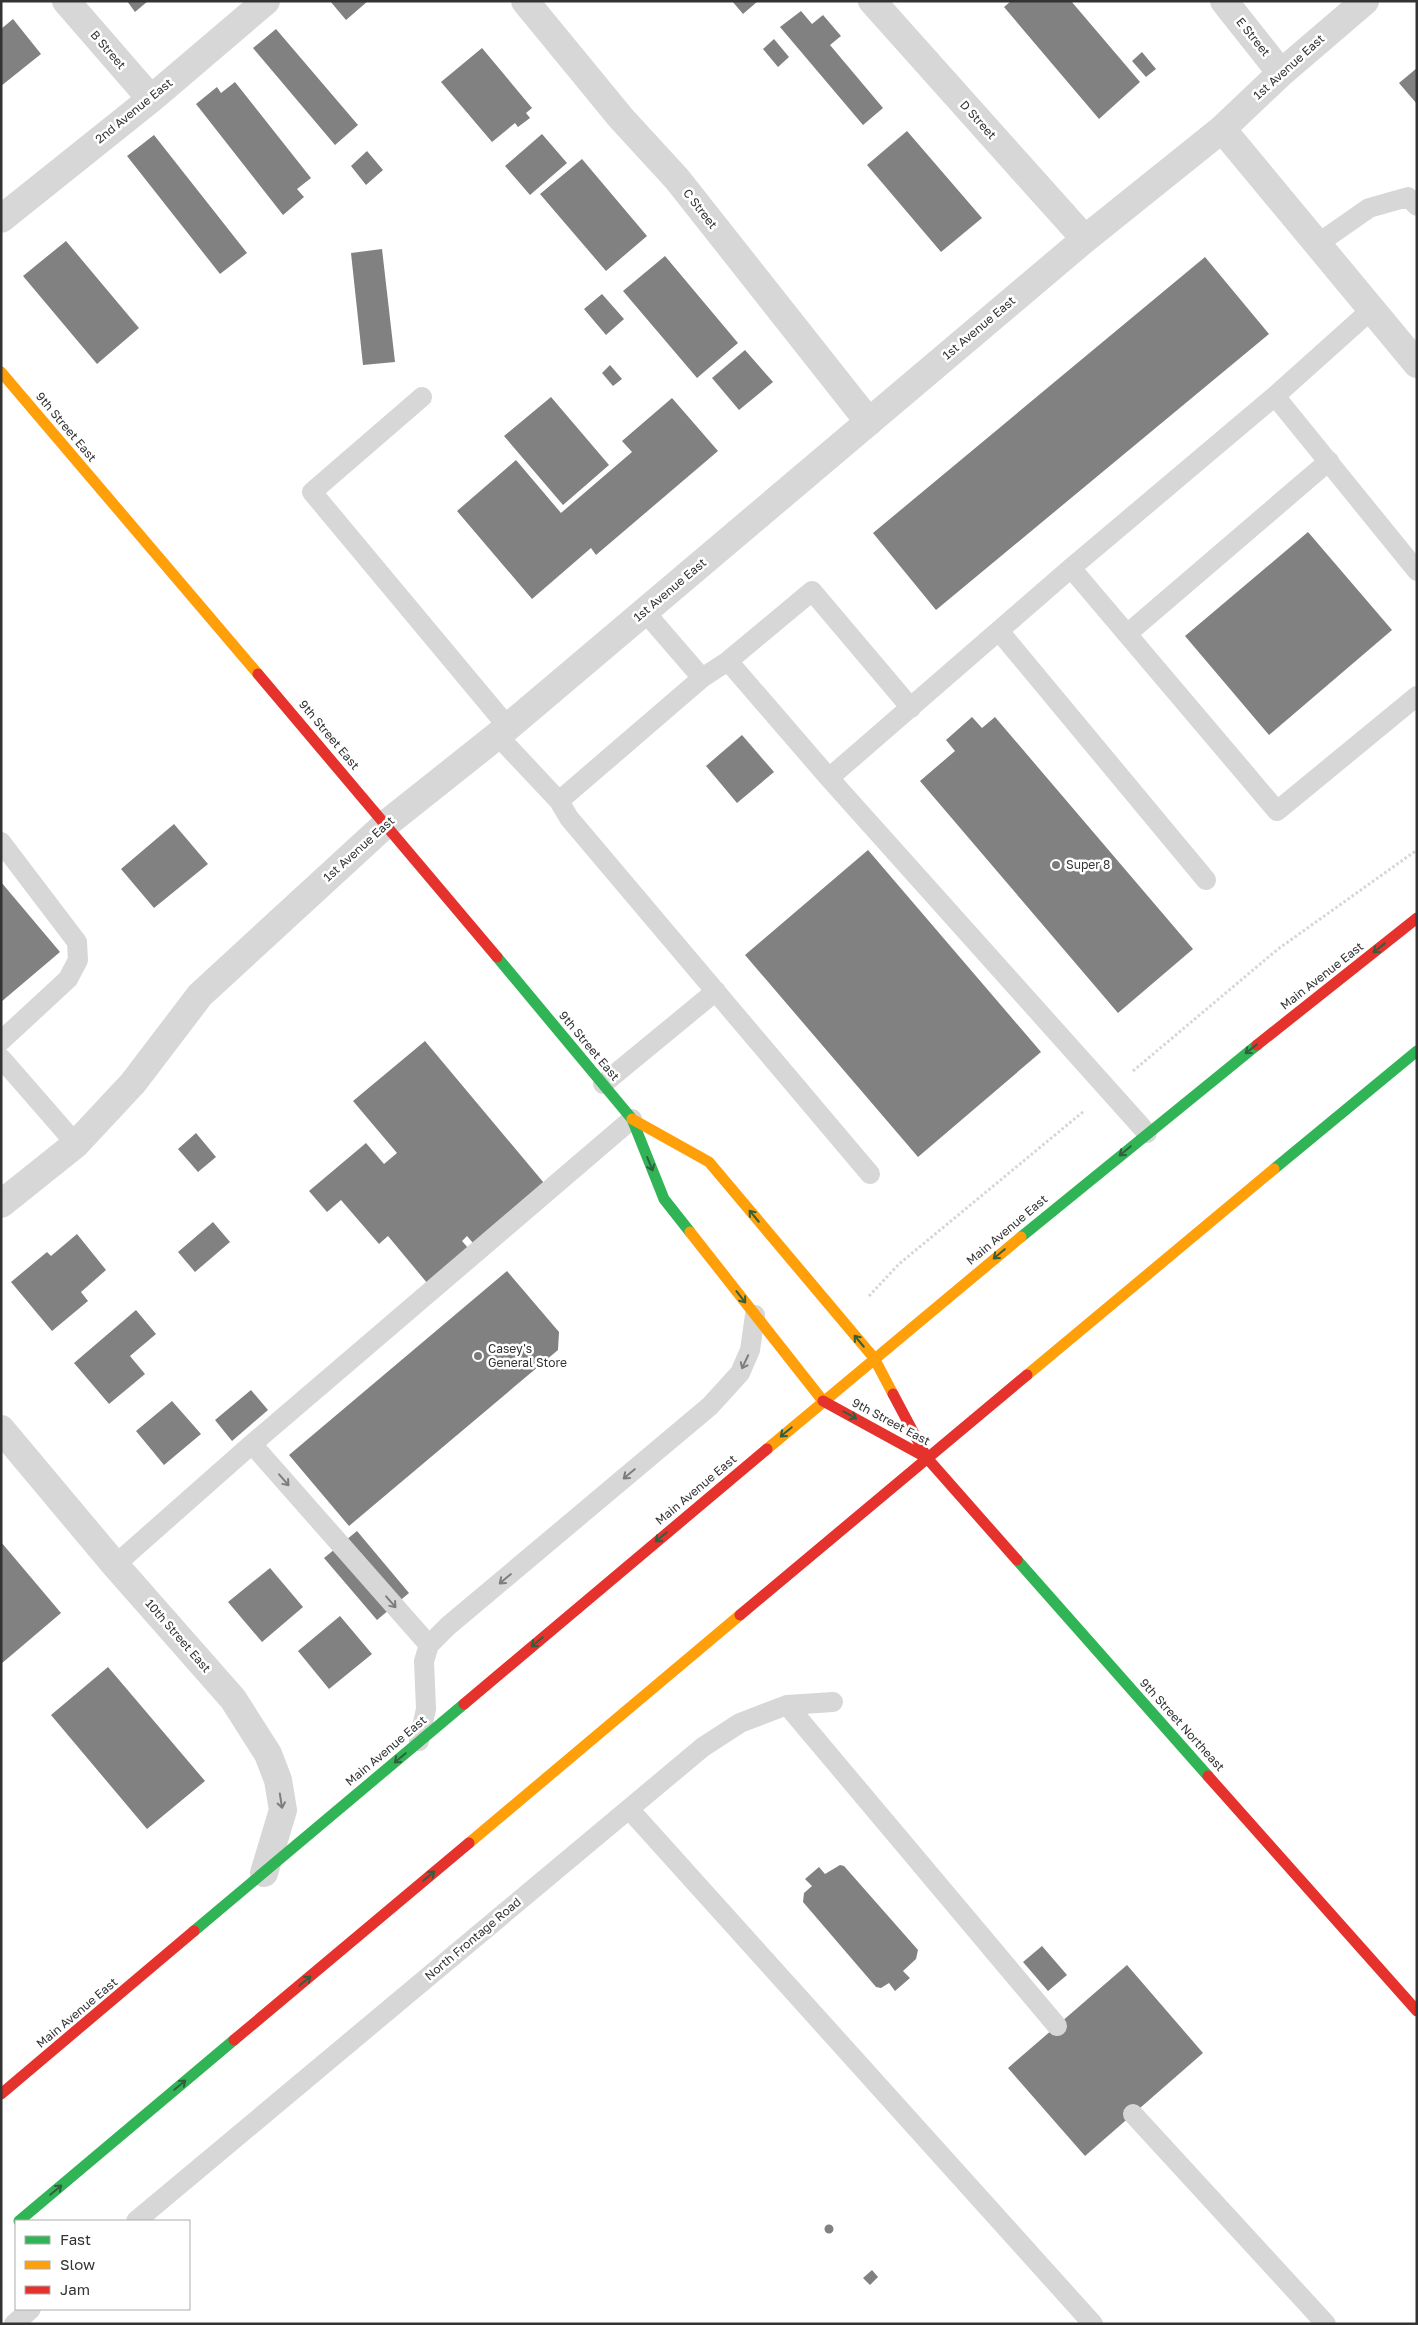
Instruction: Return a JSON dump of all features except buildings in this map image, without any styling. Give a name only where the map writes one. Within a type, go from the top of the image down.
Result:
[{"type":"main road","name":"9th Street East","points":[[1,372],[386,824],[632,1119],[664,1199],[823,1401],[927,1458]]},
{"type":"main road","name":"Main Avenue East","points":[[1,2094],[874,1358],[1147,1133],[1417,918]]},
{"type":"main road","points":[[1398,1067],[1417,1040]]},
{"type":"main road","points":[[21,2220],[927,1458],[1417,1051]]},
{"type":"main road","name":"9th Street East","points":[[632,1119],[709,1162],[874,1358],[927,1458]]},
{"type":"main road","name":"9th Street Northeast","points":[[927,1458],[1417,2011]]},
{"type":"street","name":"B Street","points":[[66,1],[151,99]]},
{"type":"street","name":"2nd Avenue East","points":[[1,219],[151,99],[266,1]]},
{"type":"street","name":"C Street","points":[[525,1],[621,118],[677,179],[870,422]]},
{"type":"street","name":"D Street","points":[[872,1],[1085,239]]},
{"type":"street","name":"E Street","points":[[1224,1],[1281,73]]},
{"type":"street","name":"1st Avenue East","points":[[1,1204],[76,1144],[133,1083],[200,995],[386,824],[503,731],[1085,239],[1222,129],[1281,73],[1365,1]]},
{"type":"street","points":[[1222,129],[1417,364]]},
{"type":"street","name":"10th Street East","points":[[1,1429],[115,1565],[233,1699],[268,1754],[278,1780],[282,1810],[264,1872]]},
{"type":"lane","points":[[1316,244],[1369,208],[1408,197],[1417,206]]},
{"type":"lane","points":[[829,778],[912,708],[1071,568],[1275,396],[1371,310]]},
{"type":"lane","points":[[422,396],[312,492],[559,801],[569,818],[870,1174]]},
{"type":"lane","points":[[1275,396],[1417,570]]},
{"type":"lane","points":[[1127,634],[1329,461]]},
{"type":"lane","points":[[1071,568],[1277,811],[1417,696]]},
{"type":"lane","points":[[559,801],[702,678],[728,661],[812,591],[912,708]]},
{"type":"lane","points":[[645,612],[702,678]]},
{"type":"lane","points":[[999,631],[1206,880]]},
{"type":"lane","points":[[728,661],[829,778],[1147,1133]]},
{"type":"lane","points":[[1,842],[77,942],[78,960],[68,979],[1,1041]]},
{"type":"lane","points":[[603,1084],[716,991]]},
{"type":"lane","points":[[1,1058],[76,1144]]},
{"type":"lane","points":[[115,1565],[252,1444],[632,1119]]},
{"type":"lane","points":[[419,1741],[426,1708],[424,1661],[430,1645],[448,1626],[710,1406],[740,1373],[750,1350],[755,1315]]},
{"type":"lane","points":[[252,1444],[430,1645]]},
{"type":"lane","name":"North Frontage Road","points":[[137,2220],[703,1747],[740,1723],[787,1705],[833,1702]]},
{"type":"lane","points":[[787,1705],[1057,2026]]},
{"type":"lane","points":[[629,1809],[1093,2324]]},
{"type":"lane","points":[[1133,2114],[1326,2324]]},
{"type":"lane","points":[[14,2324],[31,2310]]},
{"type":"path","points":[[899,1264],[1278,949],[1417,850]]},
{"type":"traffic: fast","points":[[497,957],[632,1119],[664,1199],[690,1232]]},
{"type":"traffic: fast","points":[[1021,1237],[1257,1045]]},
{"type":"traffic: fast","points":[[1274,1169],[1417,1051]]},
{"type":"traffic: fast","points":[[1017,1560],[1208,1776]]},
{"type":"traffic: fast","points":[[194,1931],[464,1704]]},
{"type":"traffic: fast","points":[[20,2220],[234,2040]]},
{"type":"traffic: slow","points":[[1,372],[258,674]]},
{"type":"traffic: slow","points":[[632,1119],[709,1162],[874,1358],[893,1394]]},
{"type":"traffic: slow","points":[[1027,1375],[1274,1169]]},
{"type":"traffic: slow","points":[[690,1232],[823,1401]]},
{"type":"traffic: slow","points":[[767,1449],[1021,1237]]},
{"type":"traffic: slow","points":[[469,1843],[740,1615]]},
{"type":"traffic: jam","points":[[258,674],[497,957]]},
{"type":"traffic: jam","points":[[1257,1045],[1417,918]]},
{"type":"traffic: jam","points":[[740,1615],[1027,1375]]},
{"type":"traffic: jam","points":[[893,1394],[927,1458],[1017,1560]]},
{"type":"traffic: jam","points":[[823,1401],[927,1458]]},
{"type":"traffic: jam","points":[[464,1704],[767,1449]]},
{"type":"traffic: jam","points":[[1208,1776],[1417,2011]]},
{"type":"traffic: jam","points":[[234,2040],[469,1843]]},
{"type":"traffic: jam","points":[[1,2094],[194,1931]]},
{"type":"place","name":"Super 8","points":[[1056,865]]},
{"type":"place","name":"Casey's General Store","points":[[478,1356]]}]
